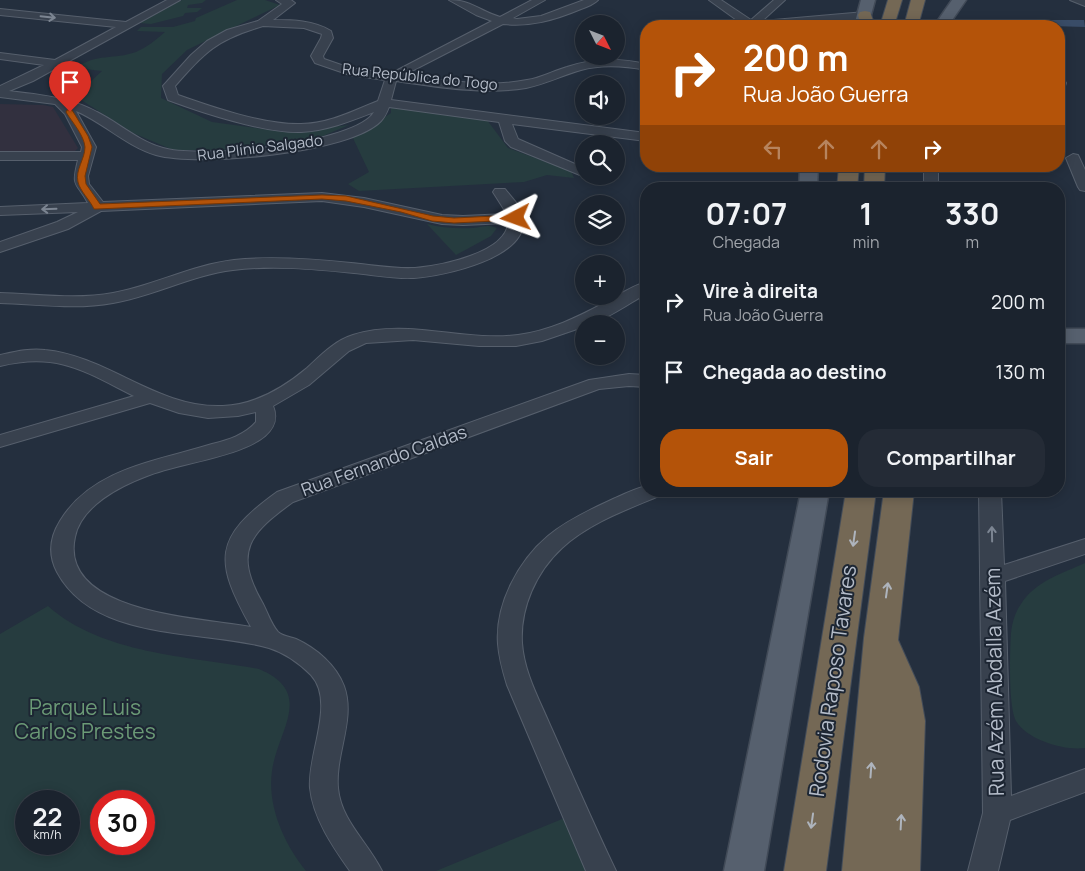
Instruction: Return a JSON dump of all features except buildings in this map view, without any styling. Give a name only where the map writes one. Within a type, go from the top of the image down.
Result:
[{"type":"highway","points":[[889,20],[895,0]]},
{"type":"highway","points":[[913,20],[918,0]]},
{"type":"highway","name":"Rodovia Raposo Tavares","points":[[805,871],[860,497]]},
{"type":"highway","points":[[863,871],[881,638],[899,497]]},
{"type":"highway","points":[[881,638],[901,687],[907,721],[899,871]]},
{"type":"main road","points":[[865,20],[868,0]]},
{"type":"main road","points":[[944,20],[956,2]]},
{"type":"main road","points":[[1065,336],[1085,336]]},
{"type":"main road","points":[[1065,351],[1085,351]]},
{"type":"main road","points":[[744,871],[814,497]]},
{"type":"street","points":[[0,91],[175,0]]},
{"type":"street","points":[[454,0],[488,17],[515,23],[529,22],[566,12],[593,0]]},
{"type":"street","points":[[392,77],[540,0]]},
{"type":"street","points":[[714,0],[744,20]]},
{"type":"street","points":[[757,20],[780,0]]},
{"type":"street","points":[[1075,0],[1085,3]]},
{"type":"street","points":[[289,1],[262,23],[231,32],[211,43],[172,81],[169,86],[172,97],[194,105],[269,125],[302,128],[359,116],[384,103],[640,136]]},
{"type":"street","points":[[0,12],[127,26]]},
{"type":"street","name":"Rua República do Togo","points":[[262,23],[306,26],[324,30],[327,33],[327,38],[317,56],[320,61],[345,70],[392,77],[459,84],[507,86],[529,84],[577,67],[598,64],[640,66]]},
{"type":"street","points":[[0,56],[55,63]]},
{"type":"street","name":"Rua Plínio Salgado","points":[[0,91],[59,101],[94,116],[123,135],[149,148],[166,153],[196,156],[265,150],[328,140],[362,128],[376,119],[384,103],[386,88],[392,77]]},
{"type":"street","points":[[59,101],[70,112],[88,147],[82,167],[82,184],[95,200],[97,207]]},
{"type":"street","points":[[504,118],[512,141],[516,144],[575,169]]},
{"type":"street","points":[[0,156],[86,156]]},
{"type":"street","points":[[1072,158],[1085,187]]},
{"type":"street","points":[[0,298],[98,300],[133,292],[210,268],[251,264],[308,264],[399,273],[444,269],[488,254],[506,242],[515,231],[516,218],[500,192]]},
{"type":"street","points":[[0,211],[322,197],[346,198],[446,220],[516,218]]},
{"type":"street","points":[[0,247],[69,222],[97,207]]},
{"type":"street","points":[[0,361],[19,356],[44,355],[68,359],[172,406],[208,412],[231,412],[263,405],[290,390],[337,350],[363,338],[402,335],[496,342],[523,340],[548,335],[568,328],[640,290]]},
{"type":"street","name":"Rua Fernando Caldas","points":[[270,639],[239,583],[234,566],[236,551],[242,536],[254,520],[269,507],[285,497],[596,384],[640,380]]},
{"type":"street","points":[[0,441],[151,397]]},
{"type":"street","points":[[263,405],[268,416],[265,425],[250,438],[135,473],[95,495],[81,506],[73,518],[64,536],[62,554],[65,567],[74,582],[94,597],[122,613],[163,624],[270,639],[305,655],[318,668],[330,684],[336,702],[324,770],[324,788],[329,809],[341,833],[367,871]]},
{"type":"street","points":[[600,871],[567,799],[516,675],[510,643],[513,614],[524,582],[538,560],[554,543],[571,529],[593,516],[640,496]]},
{"type":"street","name":"Rua Azém Abdalla Azém","points":[[983,871],[997,813],[990,497]]},
{"type":"street","points":[[993,577],[1085,546]]},
{"type":"street","points":[[997,813],[1085,780]]},
{"type":"shaded area","points":[[0,104],[53,107],[78,148],[74,152],[0,154]]},
{"type":"green space","points":[[182,0],[206,0],[202,3],[188,5],[187,8],[202,8],[197,12],[185,13],[183,16],[151,24],[140,23]]},
{"type":"green space","points":[[237,0],[265,0],[280,5],[187,50],[162,74],[161,98],[212,122],[285,132],[349,125],[323,136],[283,143],[220,150],[173,150],[133,133],[75,96],[102,71],[76,68],[83,63],[98,58],[136,52],[165,32],[137,31],[141,27],[173,27],[195,21],[196,18]]},
{"type":"green space","points":[[391,106],[487,120],[508,148],[571,171],[574,178],[547,175],[524,182],[359,191],[348,184],[369,172],[352,136],[369,128],[391,113]]},
{"type":"green space","points":[[427,224],[456,228],[488,226],[497,228],[491,236],[456,255]]},
{"type":"green space","points":[[1085,563],[1085,748],[1067,748],[1037,739],[1021,728],[1016,721],[1013,714],[1011,691],[1011,633],[1015,614],[1034,589],[1050,579]]},
{"type":"green space","name":"Parque Luis Carlos Prestes","points":[[48,606],[70,622],[94,635],[148,651],[259,669],[276,679],[286,689],[289,701],[289,714],[275,756],[271,784],[272,798],[284,837],[306,871],[0,871],[0,634]]},
{"type":"green space","points":[[567,817],[596,871],[436,871]]},
{"type":"water","points":[[1065,20],[1084,20],[1085,27],[1065,26]]},
{"type":"route","points":[[70,112],[78,124],[88,147],[82,167],[82,184],[95,200],[97,207],[322,197],[346,198],[432,218],[454,221],[516,218]]}]
